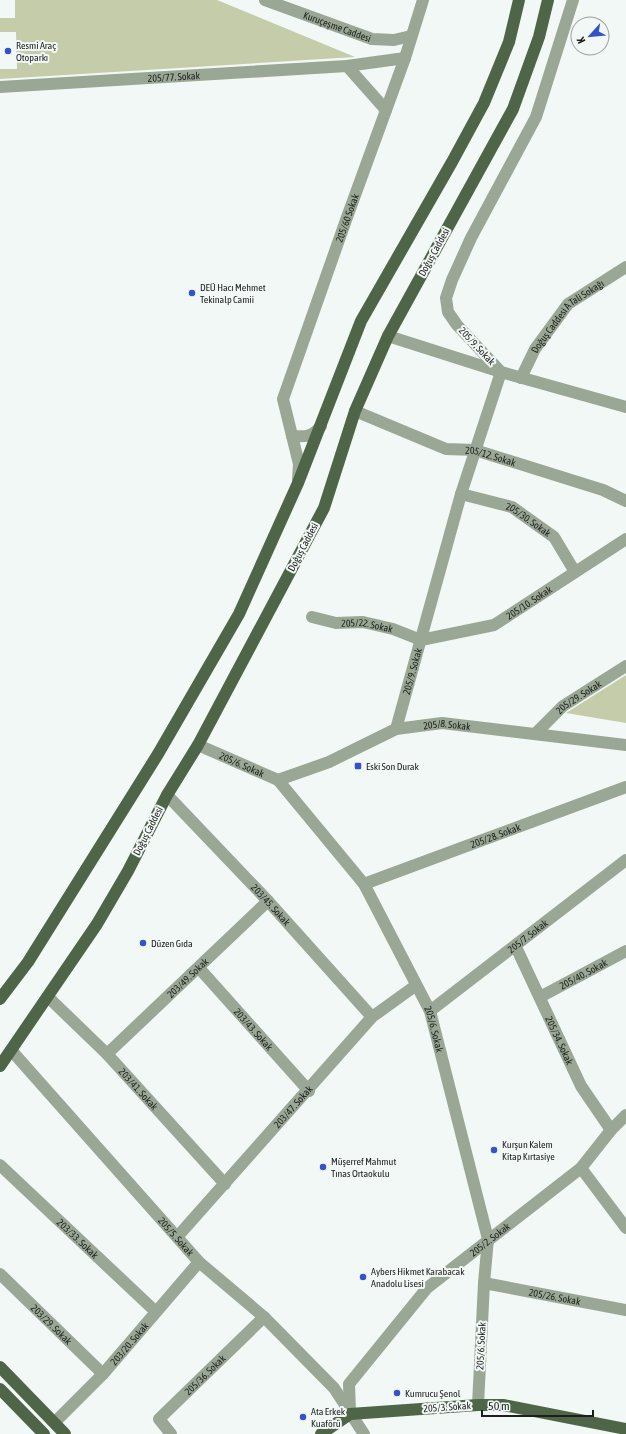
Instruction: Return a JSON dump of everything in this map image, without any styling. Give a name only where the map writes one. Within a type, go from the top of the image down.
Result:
[{"type":"main road","points":[[0,998],[28,962],[158,754],[239,614],[298,483],[323,423],[361,320],[452,162],[484,103],[509,42],[519,0]]},
{"type":"main road","name":"Doğuş Caddesi","points":[[0,1066],[97,924],[128,871],[166,795],[198,745],[324,508],[355,411],[388,336],[513,109],[539,37],[548,0]]},
{"type":"main road","points":[[0,1367],[65,1434]]},
{"type":"main road","points":[[0,1389],[44,1434]]},
{"type":"main road","name":"205/3. Sokak","points":[[350,1414],[478,1405],[503,1405],[622,1430]]},
{"type":"main road","points":[[321,1434],[350,1414]]},
{"type":"street","name":"Kuruçeşme Caddesi","points":[[264,0],[372,39],[394,40],[412,36]]},
{"type":"street","name":"205/60 Sokak","points":[[298,483],[298,464],[283,399],[405,58],[423,0]]},
{"type":"street","name":"205/9. Sokak","points":[[396,729],[461,494],[501,372],[457,325],[448,312],[446,298],[452,280],[471,238],[536,117],[573,0]]},
{"type":"street","name":"205/77. Sokak","points":[[0,87],[347,66],[405,58]]},
{"type":"street","points":[[347,66],[386,110]]},
{"type":"street","name":"Doğuş Caddesi A Tali Sokağı","points":[[521,378],[535,349],[568,304],[626,267]]},
{"type":"street","points":[[388,336],[521,378],[626,407]]},
{"type":"street","name":"205/12. Sokak","points":[[355,411],[446,449],[475,450],[603,490],[626,501]]},
{"type":"street","points":[[292,436],[306,438],[315,433],[323,423]]},
{"type":"street","name":"205/30. Sokak","points":[[461,494],[512,507],[554,537],[575,572]]},
{"type":"street","name":"205/10. Sokak","points":[[421,640],[494,625],[626,539]]},
{"type":"street","name":"205/22. Sokak","points":[[312,617],[336,623],[363,622],[393,629],[421,640]]},
{"type":"street","name":"205/29. Sokak","points":[[536,733],[563,706],[626,666]]},
{"type":"street","name":"205/8. Sokak","points":[[278,780],[329,762],[396,729],[442,723],[536,733],[624,745]]},
{"type":"street","name":"205/6. Sokak","points":[[198,745],[278,780],[364,884],[415,986],[430,1011],[488,1239],[484,1283],[478,1405]]},
{"type":"street","points":[[624,745],[626,757]]},
{"type":"street","name":"205/28. Sokak","points":[[364,884],[626,787]]},
{"type":"street","name":"203/45. Sokak","points":[[166,795],[268,901],[372,1017]]},
{"type":"street","name":"205/7. Sokak","points":[[430,1011],[516,947],[626,860]]},
{"type":"street","name":"203/49. Sokak","points":[[107,1054],[268,901]]},
{"type":"street","name":"205/34. Sokak","points":[[516,947],[581,1086],[611,1130]]},
{"type":"street","name":"205/40. Sokak","points":[[540,998],[626,951]]},
{"type":"street","name":"203/43. Sokak","points":[[199,968],[309,1091]]},
{"type":"street","name":"203/47. Sokak","points":[[178,1236],[309,1091],[372,1017],[415,986]]},
{"type":"street","name":"203/41. Sokak","points":[[48,997],[107,1054],[225,1184]]},
{"type":"street","name":"205/5. Sokak","points":[[12,1050],[178,1236],[199,1262],[264,1317],[334,1388],[364,1434]]},
{"type":"street","name":"205/2. Sokak","points":[[350,1414],[349,1384],[427,1288],[581,1168],[611,1130],[626,1115]]},
{"type":"street","name":"203/33. Sokak","points":[[0,1165],[156,1312]]},
{"type":"street","points":[[581,1168],[626,1228]]},
{"type":"street","name":"203/20. Sokak","points":[[55,1422],[103,1374],[199,1262]]},
{"type":"street","name":"203/29. Sokak","points":[[0,1274],[103,1374]]},
{"type":"street","name":"205/26. Sokak","points":[[484,1283],[626,1310]]},
{"type":"street","name":"205/36. Sokak","points":[[171,1434],[159,1419],[264,1317]]},
{"type":"green space","points":[[15,0],[217,0],[355,57],[0,79],[0,69],[17,69],[16,32],[0,32],[0,18],[15,18]]},
{"type":"green space","points":[[626,675],[626,723],[566,713]]},
{"type":"place","name":"Resmi Araç Otoparkı","points":[[8,51]]},
{"type":"place","name":"DEÜ Hacı Mehmet Tekinalp Camii","points":[[192,293]]},
{"type":"place","name":"Eski Son Durak","points":[[358,766]]},
{"type":"place","name":"Düzen Gıda","points":[[143,943]]},
{"type":"place","name":"Kurşun Kalem Kitap Kırtasiye","points":[[494,1150]]},
{"type":"place","name":"Müşerref Mahmut Tınas Ortaokulu","points":[[323,1167]]},
{"type":"place","name":"Aybers Hikmet Karabacak Anadolu Lisesi","points":[[363,1277]]},
{"type":"place","name":"Kumrucu Şenol","points":[[397,1393]]},
{"type":"place","name":"Ata Erkek Kuaförü","points":[[303,1417]]}]
